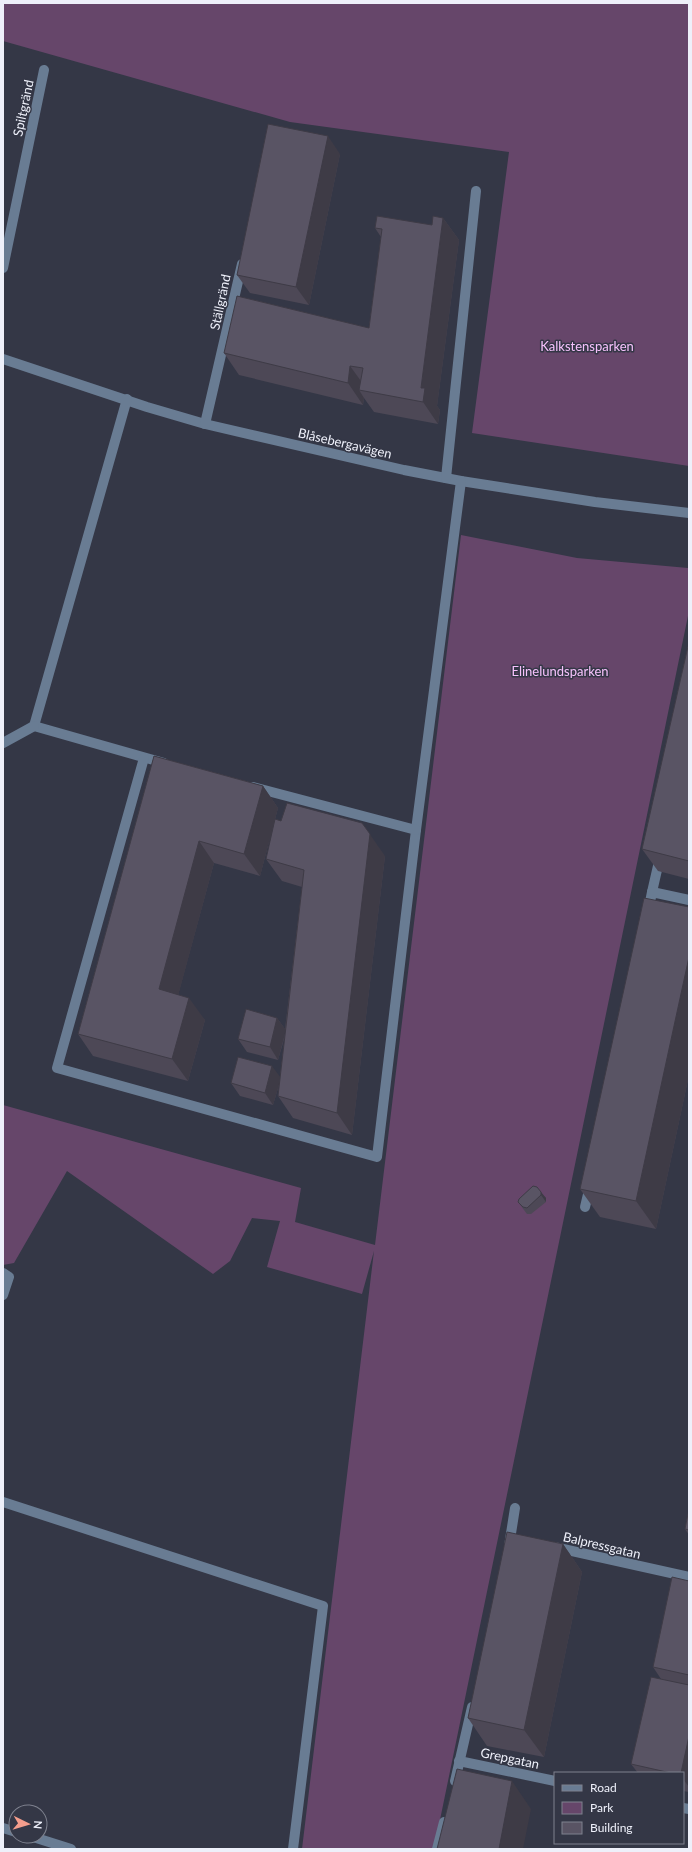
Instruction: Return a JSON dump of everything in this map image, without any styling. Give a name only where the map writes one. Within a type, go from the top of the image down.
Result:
[{"type":"street","name":"Spiltgränd","points":[[3,268],[44,70]]},
{"type":"street","points":[[446,478],[476,191]]},
{"type":"street","name":"Ställgränd","points":[[205,424],[244,251]]},
{"type":"street","name":"Blåsebergavägen","points":[[3,359],[205,424],[461,481],[595,502],[689,513]]},
{"type":"street","points":[[34,726],[127,399]]},
{"type":"street","points":[[144,758],[57,1068],[377,1157],[416,830],[461,481]]},
{"type":"street","points":[[3,743],[34,726],[174,766]]},
{"type":"street","points":[[241,784],[416,830]]},
{"type":"street","points":[[646,923],[662,847]]},
{"type":"street","points":[[652,892],[689,900]]},
{"type":"street","points":[[586,1207],[592,1176]]},
{"type":"street","points":[[3,1274],[9,1277],[3,1295]]},
{"type":"street","points":[[3,1502],[323,1606],[293,1849]]},
{"type":"street","points":[[506,1560],[514,1538],[515,1508]]},
{"type":"street","name":"Balpressgatan","points":[[541,1544],[689,1577]]},
{"type":"street","points":[[453,1790],[475,1694]]},
{"type":"street","name":"Grepgatan","points":[[459,1761],[554,1781]]},
{"type":"street","points":[[437,1849],[447,1812]]},
{"type":"street","points":[[48,1842],[71,1849]]},
{"type":"green space","name":"Kalkstensparken","points":[[3,3],[689,3],[689,466],[472,433],[509,152],[290,122],[3,41]]},
{"type":"green space","name":"Elinelundsparken","points":[[461,535],[577,558],[688,568],[689,611],[434,1849],[302,1849],[374,1251],[362,1294],[267,1267],[280,1221],[252,1218],[230,1261],[213,1274],[67,1171],[14,1263],[3,1265],[3,1105],[301,1188],[295,1222],[375,1245]]},
{"type":"building","points":[[268,124],[328,136],[296,287],[237,275]]},
{"type":"building","points":[[377,216],[432,225],[433,216],[443,218],[421,388],[425,388],[423,402],[359,390],[363,368],[350,366],[348,383],[224,353],[237,296],[369,328],[382,229],[375,228]]},
{"type":"building","points":[[689,642],[689,861],[642,849]]},
{"type":"building","points":[[154,756],[263,786],[244,854],[199,841],[159,989],[189,998],[172,1059],[78,1034]]},
{"type":"building","points":[[287,803],[362,823],[370,834],[337,1113],[278,1096],[304,870],[266,859],[275,819],[281,821]]},
{"type":"building","points":[[644,898],[689,907],[689,957],[636,1201],[580,1189]]},
{"type":"building","points":[[246,1009],[277,1018],[270,1047],[238,1039]]},
{"type":"building","points":[[238,1057],[272,1066],[265,1093],[231,1083]]},
{"type":"building","points":[[533,1186],[537,1187],[541,1192],[541,1195],[527,1208],[523,1207],[518,1202],[519,1199]]},
{"type":"building","points":[[689,1509],[689,1530],[685,1529]]},
{"type":"building","points":[[507,1532],[563,1544],[524,1730],[468,1718]]},
{"type":"building","points":[[672,1577],[689,1581],[689,1675],[653,1667]]},
{"type":"building","points":[[651,1677],[689,1685],[689,1736],[681,1772],[667,1772],[631,1764]]},
{"type":"building","points":[[457,1769],[512,1781],[499,1849],[437,1849]]}]
